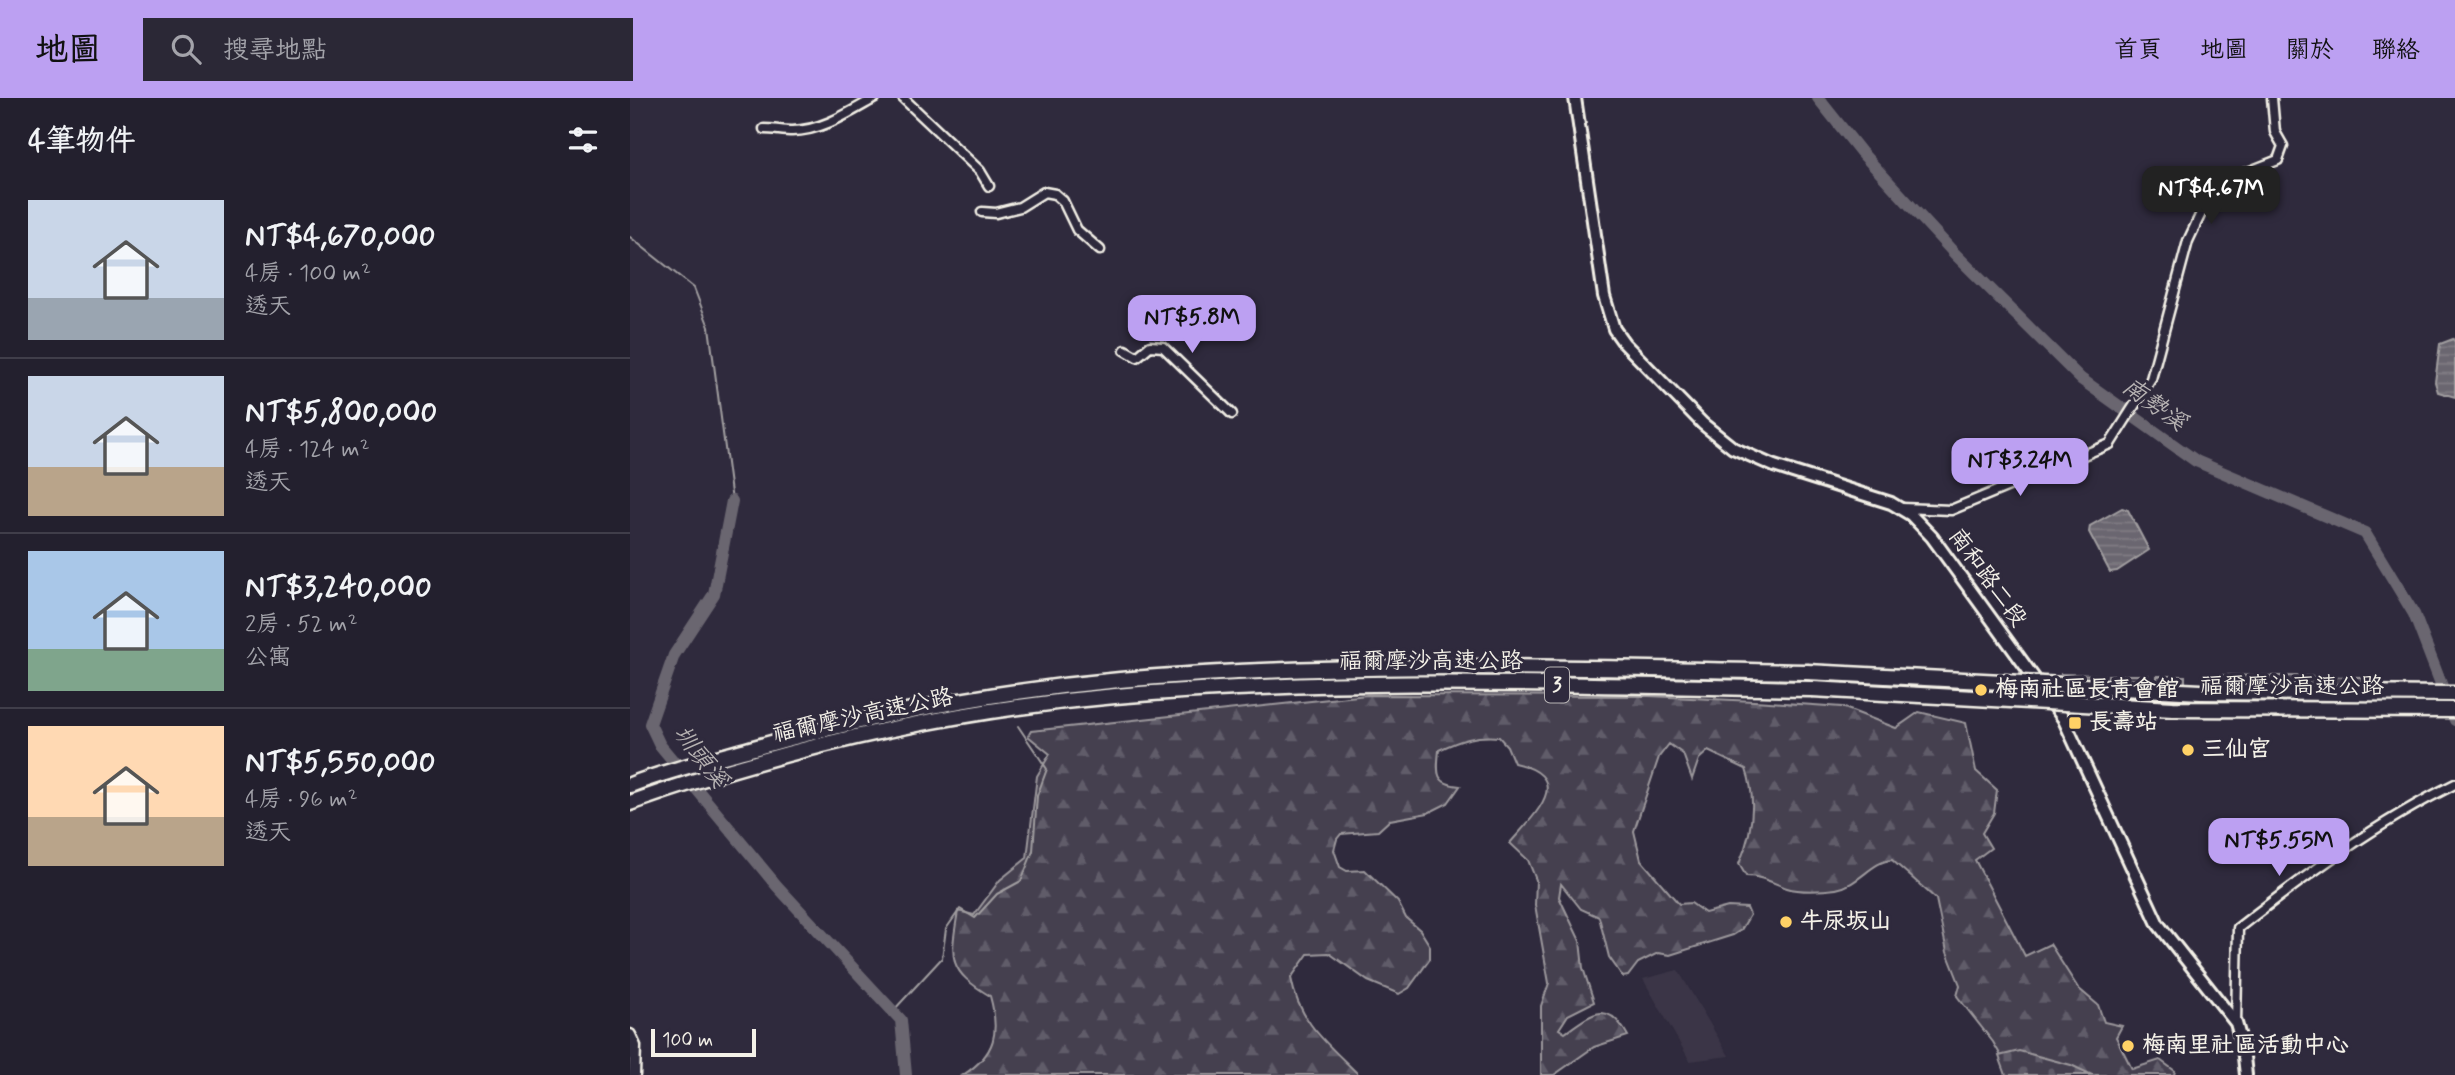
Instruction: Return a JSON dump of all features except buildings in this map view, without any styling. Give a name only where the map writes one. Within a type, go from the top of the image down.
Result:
[{"type":"highway","name":"福爾摩沙高速公路","points":[[630,785],[812,732],[931,706],[1119,680],[1304,670],[1493,667],[1807,672],[2201,692],[2455,694]]},
{"type":"highway","name":"福爾摩沙高速公路","points":[[630,803],[818,746],[964,717],[1114,696],[1302,686],[1490,684],[1812,689],[2173,709],[2455,710]]},
{"type":"main road","name":"南和路二段","points":[[1575,98],[1604,296],[1614,329],[1624,343],[1703,424],[1733,448],[1774,466],[1902,508],[1932,537],[2063,718],[2158,924],[2236,1023],[2243,1048],[2246,1075]]},
{"type":"street","points":[[764,129],[794,131],[813,128],[845,116],[875,98]]},
{"type":"street","points":[[903,98],[980,171],[989,186]]},
{"type":"street","points":[[1902,508],[1951,510],[2110,444],[2151,379],[2188,241],[2218,177],[2240,175],[2278,160],[2283,146],[2275,132],[2272,98]]},
{"type":"street","points":[[982,212],[996,214],[1020,207],[1044,192],[1055,194],[1063,201],[1077,230],[1100,250]]},
{"type":"street","points":[[1125,350],[1137,357],[1150,346],[1163,347],[1232,414]]},
{"type":"street","points":[[2236,1023],[2238,928],[2296,883],[2427,798],[2455,784]]},
{"type":"street","points":[[630,1035],[635,1045],[634,1075]]},
{"type":"shaded area","points":[[2453,339],[2455,397],[2438,392],[2435,382],[2440,344]]},
{"type":"shaded area","points":[[2122,508],[2128,510],[2149,550],[2117,571],[2110,572],[2089,532],[2090,526]]},
{"type":"shaded area","points":[[1678,970],[1729,1056],[1690,1061],[1643,979]]},
{"type":"green space","points":[[2061,674],[2103,675],[2105,711],[2062,710]]},
{"type":"green space","points":[[2108,675],[2148,675],[2147,711],[2109,711]]},
{"type":"green space","points":[[2207,675],[2361,677],[2379,717],[2210,715]]},
{"type":"green space","points":[[2157,676],[2185,676],[2185,714],[2157,713]]},
{"type":"green space","points":[[1367,695],[1649,696],[1842,707],[1896,728],[1919,712],[1966,723],[1976,771],[1997,790],[1994,813],[1982,833],[1991,848],[1975,860],[2025,956],[2050,944],[2078,988],[2098,1005],[2104,1022],[2122,1026],[2116,1037],[2132,1069],[2160,1060],[2175,1071],[2174,1075],[2012,1075],[1993,1042],[1957,996],[1960,985],[1947,952],[1936,899],[1892,860],[1878,864],[1844,887],[1831,890],[1792,889],[1762,878],[1746,876],[1739,864],[1747,841],[1752,805],[1746,769],[1708,751],[1699,759],[1692,779],[1683,754],[1669,744],[1659,757],[1634,831],[1641,860],[1679,904],[1691,903],[1705,913],[1728,907],[1747,908],[1750,915],[1741,930],[1733,935],[1670,955],[1658,953],[1638,963],[1628,976],[1623,977],[1609,957],[1599,917],[1581,909],[1561,884],[1559,897],[1580,941],[1583,968],[1594,1002],[1568,1015],[1559,1029],[1565,1033],[1592,1015],[1600,1013],[1614,1017],[1628,1036],[1594,1047],[1554,1075],[1541,1075],[1541,1006],[1549,983],[1535,905],[1536,880],[1528,860],[1510,843],[1538,809],[1545,798],[1547,787],[1543,777],[1533,769],[1514,763],[1507,746],[1499,737],[1483,737],[1454,743],[1439,750],[1438,771],[1441,780],[1460,786],[1448,803],[1428,813],[1390,820],[1378,831],[1341,834],[1337,839],[1334,850],[1340,867],[1347,871],[1365,870],[1398,902],[1406,918],[1420,930],[1430,946],[1430,959],[1409,988],[1399,994],[1368,981],[1329,953],[1308,954],[1291,978],[1301,1008],[1316,1032],[1359,1075],[963,1075],[983,1059],[989,1050],[995,1021],[990,996],[966,978],[955,962],[953,952],[958,911],[974,915],[1000,880],[1027,858],[1037,776],[1050,754],[1028,736],[1031,731]]},
{"type":"green space","points":[[2019,1051],[2071,1065],[2092,1075],[2006,1075],[1999,1056]]},
{"type":"waterway","name":"南勢溪","points":[[1818,98],[1861,152],[1955,254],[2081,379],[2196,461],[2365,533],[2414,614],[2455,720]]},
{"type":"waterway","name":"圳頭溪","points":[[630,237],[694,288],[709,327],[732,501]]},
{"type":"waterway","name":"圳頭溪","points":[[732,501],[714,594],[674,655],[650,724],[660,745],[777,886],[901,1020],[906,1075]]},
{"type":"waterway","points":[[893,1011],[942,958],[946,929],[960,909],[975,918],[997,894],[1021,881],[1033,851],[1037,796],[1047,769],[1018,726]]},
{"type":"place","name":"梅南社區長青會館","points":[[1981,690]]},
{"type":"place","name":"長壽站","points":[[2075,723]]},
{"type":"place","name":"三仙宮","points":[[2188,750]]},
{"type":"place","name":"牛尿坂山","points":[[1786,922]]},
{"type":"place","name":"梅南里社區活動中心","points":[[2128,1046]]}]
